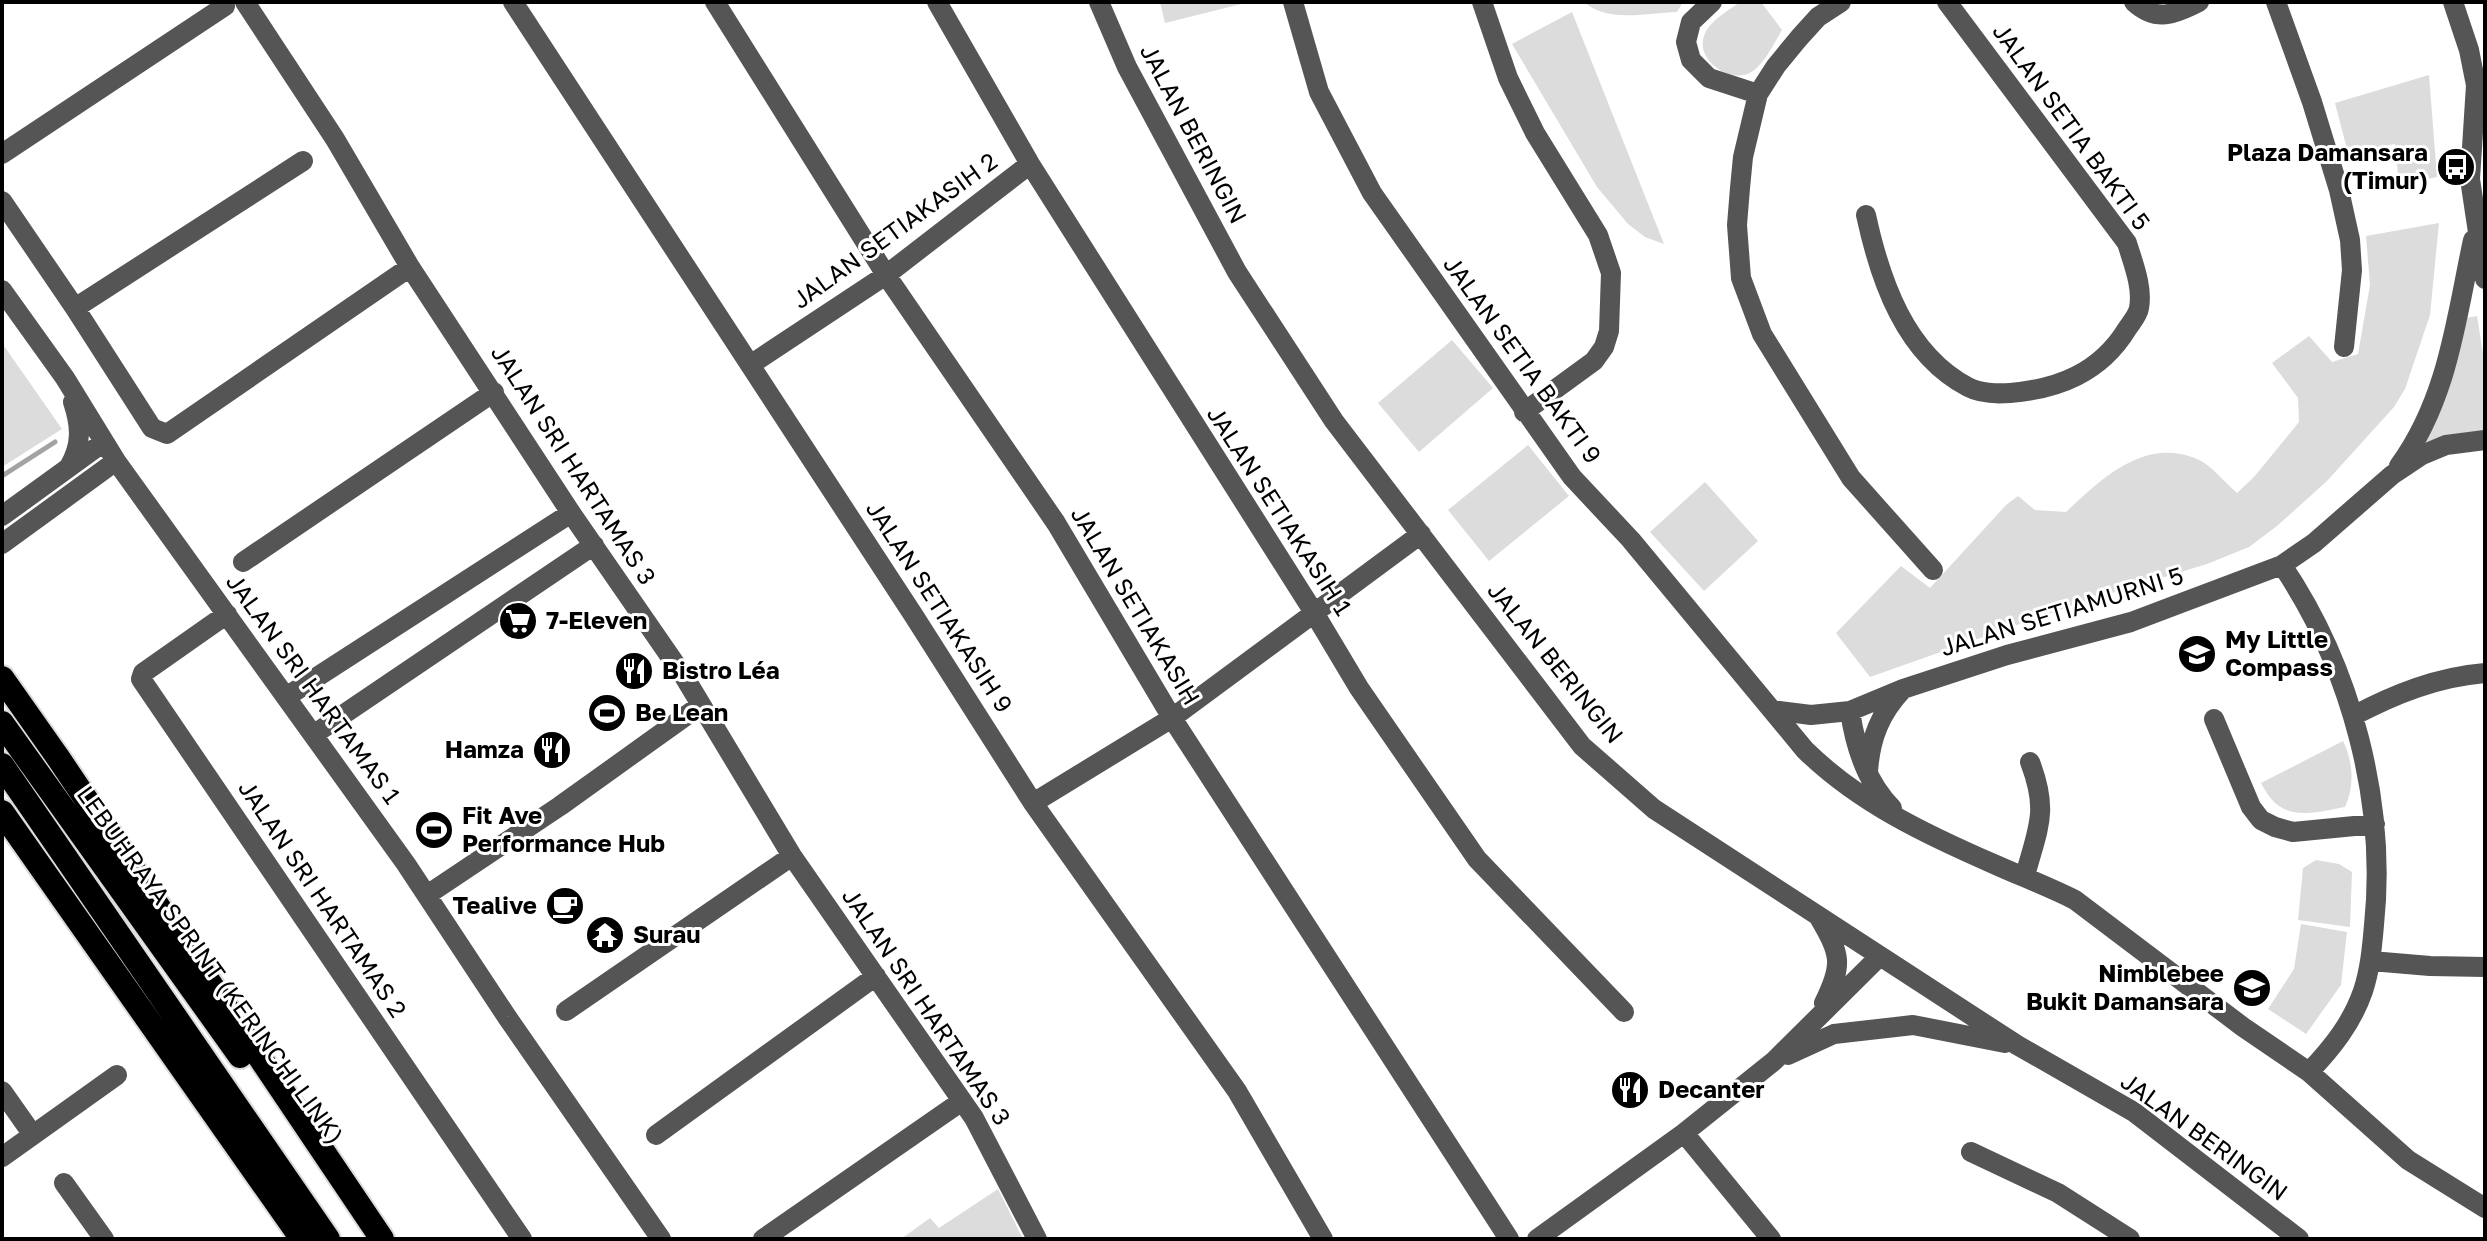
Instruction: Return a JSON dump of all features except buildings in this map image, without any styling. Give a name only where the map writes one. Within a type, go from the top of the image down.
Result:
[{"type":"highway","points":[[2,678],[382,1239]]},
{"type":"highway","name":"LEBUHRAYA SPRINT (KERINCHI LINK)","points":[[2,723],[373,1239]]},
{"type":"highway","points":[[2,765],[328,1239]]},
{"type":"highway","points":[[2,812],[302,1239]]},
{"type":"street","name":"JALAN SETIAKASIH 9","points":[[513,2],[1033,803],[1237,1091],[1323,1239]]},
{"type":"street","name":"JALAN SETIAKASIH","points":[[715,2],[886,275],[1056,523],[1172,718],[1509,1239]]},
{"type":"street","name":"JALAN SETIAKASIH 1","points":[[937,2],[1030,164],[1359,688],[1477,859],[1624,1012]]},
{"type":"street","name":"JALAN BERINGIN","points":[[1099,2],[1127,67],[1237,272],[1334,421],[1582,746],[1654,809],[2017,1045],[2134,1112],[2299,1239]]},
{"type":"street","name":"JALAN SETIA BAKTI 9","points":[[1293,2],[1319,92],[1372,193],[1572,477],[1631,540],[1805,750],[1854,792],[1905,821],[1941,841],[2075,900],[2243,1027],[2309,1072],[2408,1160],[2485,1208]]},
{"type":"street","points":[[1482,2],[1508,78],[1535,133],[1598,235],[1611,273],[1609,331],[1604,347],[1594,361],[1524,412]]},
{"type":"street","points":[[1712,2],[1691,22],[1686,42],[1691,60],[1709,78],[1758,94]]},
{"type":"street","points":[[1841,2],[1818,17],[1799,38],[1758,94],[1743,157],[1739,200],[1737,225],[1741,278],[1762,334],[1851,478],[1933,570]]},
{"type":"street","name":"JALAN SETIA BAKTI 5","points":[[1866,215],[1874,254],[1889,295],[1909,329],[1930,359],[1971,389],[2001,393],[2039,391],[2077,377],[2119,343],[2139,310],[2137,275],[2122,234],[1947,2]]},
{"type":"street","points":[[2134,2],[2147,13],[2164,15],[2199,2]]},
{"type":"street","points":[[2276,2],[2289,31],[2316,116],[2339,190],[2350,240],[2352,270],[2344,347]]},
{"type":"street","points":[[2453,2],[2469,50],[2476,85],[2470,179],[2485,279]]},
{"type":"street","points":[[2,154],[235,4]]},
{"type":"street","name":"JALAN SRI HARTAMAS 3","points":[[235,4],[335,139],[410,267],[701,705],[792,856],[974,1118],[1037,1239]]},
{"type":"street","points":[[2476,85],[2485,62]]},
{"type":"street","points":[[75,308],[303,161]]},
{"type":"street","name":"JALAN SETIAKASIH 2","points":[[750,365],[886,275],[1030,164]]},
{"type":"street","points":[[2,201],[158,433],[167,434],[410,267]]},
{"type":"street","name":"JALAN SETIAMURNI 5","points":[[2392,475],[2421,432],[2446,373],[2476,230]]},
{"type":"street","name":"JALAN SRI HARTAMAS 1","points":[[2,290],[65,378],[116,461],[427,895],[500,1007],[661,1239]]},
{"type":"street","points":[[65,378],[80,432],[76,454],[69,467]]},
{"type":"street","points":[[243,562],[494,392]]},
{"type":"street","name":"JALAN SETIAMURNI 5","points":[[1772,710],[1811,715],[1850,711],[1903,689],[2007,655],[2131,622],[2282,565],[2314,543],[2392,475],[2422,455],[2446,445],[2485,440]]},
{"type":"street","points":[[2,516],[104,442]]},
{"type":"street","points":[[2,544],[116,461]]},
{"type":"street","points":[[286,697],[571,513]]},
{"type":"street","points":[[1033,803],[1172,718],[1421,534]]},
{"type":"street","points":[[313,735],[594,545]]},
{"type":"street","points":[[2282,565],[2324,642],[2353,716],[2367,770],[2375,824],[2377,893],[2371,961],[2349,1022],[2331,1049],[2309,1072]]},
{"type":"street","name":"JALAN SRI HARTAMAS 2","points":[[227,614],[143,673],[141,679],[522,1239]]},
{"type":"street","points":[[2353,716],[2389,697],[2425,684],[2485,673]]},
{"type":"street","points":[[1868,772],[1870,748],[1877,727],[1888,706],[1903,689]]},
{"type":"street","points":[[427,895],[560,806],[701,705]]},
{"type":"street","points":[[1850,711],[1858,751],[1868,772],[1887,802],[1905,821]]},
{"type":"street","points":[[2214,719],[2251,807],[2261,820],[2293,832],[2375,824]]},
{"type":"street","points":[[2025,876],[2042,812],[2040,791],[2030,762]]},
{"type":"street","points":[[566,1011],[792,856]]},
{"type":"street","points":[[1815,1021],[1838,976],[1836,946],[1818,914]]},
{"type":"street","points":[[1537,1239],[1684,1133],[1774,1061],[1879,957]]},
{"type":"street","points":[[2371,961],[2485,967]]},
{"type":"street","points":[[656,1135],[876,976]]},
{"type":"street","points":[[1774,1061],[1834,1034],[1913,1025],[2017,1045]]},
{"type":"street","points":[[2,1157],[117,1075]]},
{"type":"street","points":[[2,1091],[33,1135]]},
{"type":"street","points":[[763,1239],[962,1101]]},
{"type":"street","points":[[1684,1133],[1771,1239]]},
{"type":"street","points":[[1971,1152],[2058,1193],[2130,1239]]},
{"type":"street","points":[[64,1183],[104,1239]]},
{"type":"shaded area","points":[[1160,2],[1249,2],[1165,23]]},
{"type":"shaded area","points":[[1584,2],[1683,2],[1677,12],[1616,15],[1604,13]]},
{"type":"shaded area","points":[[1740,2],[1761,2],[1782,30],[1766,58],[1745,75],[1726,73],[1718,68],[1710,62],[1703,45],[1710,26]]},
{"type":"shaded area","points":[[1572,12],[1664,244],[1645,237],[1628,224],[1597,187],[1512,44]]},
{"type":"shaded area","points":[[2429,75],[2437,177],[2399,185],[2395,144],[2348,153],[2335,103]]},
{"type":"shaded area","points":[[2439,223],[2430,315],[2405,389],[2394,407],[2327,481],[2249,547],[2207,564],[2076,604],[1870,677],[1836,633],[1901,566],[1930,588],[2006,505],[2018,496],[2035,510],[2066,512],[2108,475],[2124,465],[2158,453],[2176,453],[2201,461],[2237,493],[2299,422],[2298,398],[2272,363],[2309,336],[2332,362],[2358,354],[2370,285],[2366,236]]},
{"type":"shaded area","points":[[2477,316],[2485,366],[2485,436],[2415,451],[2461,319]]},
{"type":"shaded area","points":[[1452,340],[1493,388],[1419,452],[1378,403]]},
{"type":"shaded area","points":[[2,343],[62,429],[2,467]]},
{"type":"shaded area","points":[[1528,445],[1569,496],[1489,561],[1448,510]]},
{"type":"shaded area","points":[[1705,482],[1758,541],[1704,591],[1650,532]]},
{"type":"shaded area","points":[[2343,741],[2352,774],[2345,807],[2296,813],[2277,805],[2269,796],[2261,783]]},
{"type":"shaded area","points":[[2316,860],[2339,864],[2352,872],[2350,927],[2298,920],[2303,868]]},
{"type":"shaded area","points":[[2301,924],[2347,932],[2341,985],[2306,1034],[2268,1009],[2294,969]]},
{"type":"shaded area","points":[[998,1189],[1023,1239],[901,1239],[930,1218],[939,1228]]},
{"type":"waterway","points":[[2,476],[55,442]]},
{"type":"place","name":"Plaza Damansara (Timur)","points":[[2456,167]]},
{"type":"place","name":"7-Eleven","points":[[518,621]]},
{"type":"place","name":"My Little Compass","points":[[2197,654]]},
{"type":"place","name":"Bistro Léa","points":[[634,671]]},
{"type":"place","name":"Be Lean","points":[[607,713]]},
{"type":"place","name":"Hamza","points":[[552,750]]},
{"type":"place","name":"Fit Ave Performance Hub","points":[[434,830]]},
{"type":"place","name":"Tealive","points":[[565,906]]},
{"type":"place","name":"Surau","points":[[605,935]]},
{"type":"place","name":"Nimblebee Bukit Damansara","points":[[2252,988]]},
{"type":"place","name":"Decanter","points":[[1630,1090]]}]
